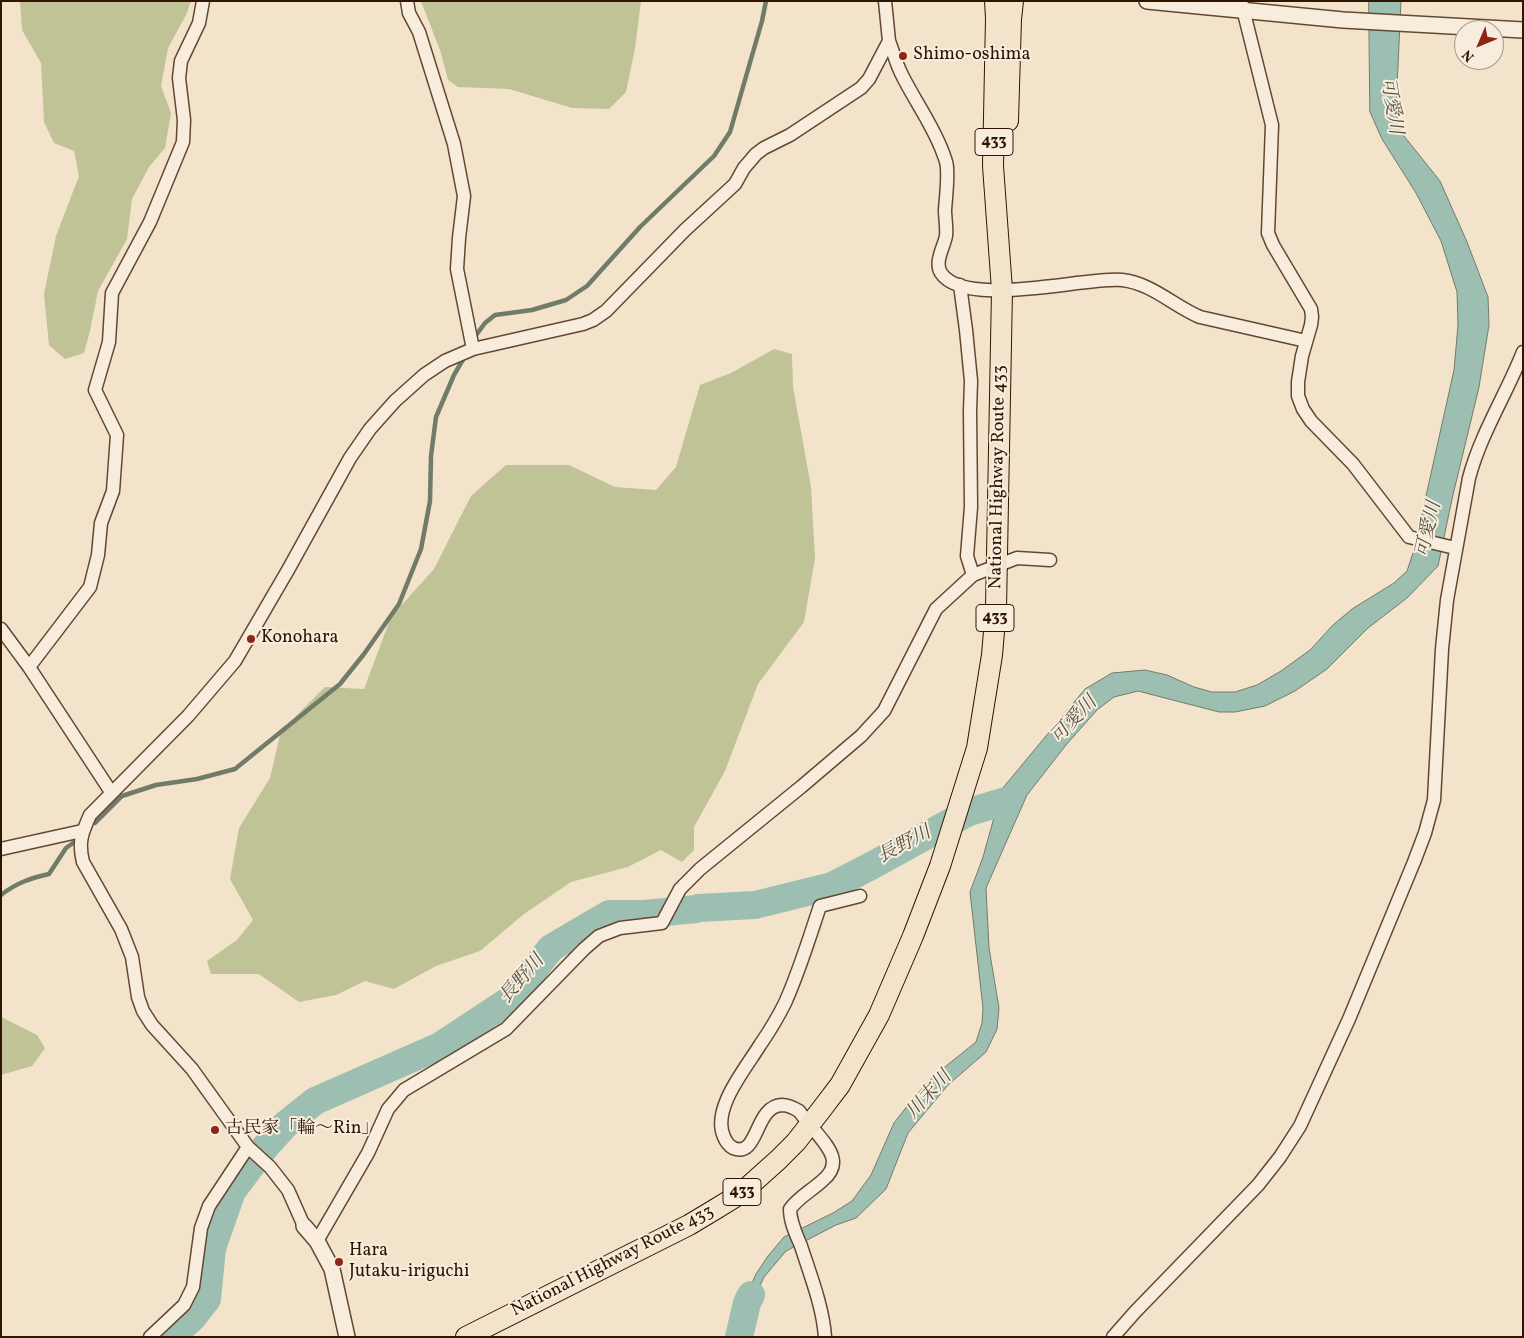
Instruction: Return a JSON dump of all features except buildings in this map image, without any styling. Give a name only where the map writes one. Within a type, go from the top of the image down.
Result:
[{"type":"highway","name":"National Highway Route 433","points":[[995,1],[993,166],[1002,286]]},
{"type":"highway","name":"National Highway Route 433","points":[[466,1337],[689,1225],[740,1194],[760,1177],[796,1142],[840,1085],[879,1014],[912,936],[940,866],[977,748],[992,655],[998,566],[1002,286],[1013,1]]},
{"type":"street","points":[[29,668],[90,587],[98,554],[101,523],[113,491],[117,435],[95,390],[109,342],[112,293],[150,222],[184,142],[184,120],[179,78],[181,60],[199,23],[203,1]]},
{"type":"street","points":[[407,1],[409,13],[419,32],[454,144],[464,196],[457,268],[473,349]]},
{"type":"street","points":[[885,1],[889,41],[900,72],[939,140],[948,165],[945,210],[946,235],[938,263],[939,271],[947,280],[974,289],[1002,286],[1055,287],[1104,280],[1122,280],[1147,287],[1186,311],[1200,317],[1306,341]]},
{"type":"street","points":[[1147,1],[1242,6],[1343,20],[1523,30]]},
{"type":"street","points":[[1242,6],[1273,131],[1268,233],[1273,245],[1311,309],[1312,317],[1302,356],[1298,382],[1298,396],[1302,409],[1311,421],[1353,464],[1408,536],[1413,539],[1450,547]]},
{"type":"street","points":[[346,1337],[332,1269],[317,1241],[304,1226],[288,1190],[270,1167],[251,1150],[192,1069],[152,1025],[143,1011],[138,997],[132,957],[121,929],[83,862],[80,850],[82,831],[90,815],[188,716],[235,661],[350,458],[370,429],[394,401],[424,375],[445,361],[473,349],[594,320],[606,311],[685,230],[735,184],[744,168],[756,154],[790,135],[861,88],[869,79],[889,41]]},
{"type":"street","points":[[960,285],[971,381],[971,507],[967,556],[973,575]]},
{"type":"street","points":[[1113,1337],[1258,1185],[1280,1157],[1300,1126],[1349,1019],[1414,862],[1425,833],[1434,800],[1450,547],[1473,461],[1488,424],[1523,352]]},
{"type":"street","points":[[317,1241],[368,1153],[388,1109],[404,1090],[506,1029],[599,936],[620,928],[662,923],[680,889],[700,868],[861,736],[884,711],[936,609],[973,575],[1017,558],[1050,560]]},
{"type":"street","points":[[1,629],[111,792]]},
{"type":"street","points":[[1,849],[82,831]]},
{"type":"street","points":[[825,1337],[824,1323],[801,1246],[791,1222],[790,1209],[797,1200],[824,1180],[830,1173],[833,1157],[828,1146],[795,1108],[784,1105],[774,1106],[767,1111],[748,1146],[741,1150],[727,1144],[722,1134],[721,1125],[727,1099],[734,1084],[761,1045],[784,1004],[820,906],[860,896]]},
{"type":"street","points":[[150,1337],[184,1305],[193,1287],[201,1228],[209,1206],[251,1150]]},
{"type":"green space","points":[[20,1],[191,1],[186,15],[168,48],[161,86],[171,113],[165,148],[149,167],[132,199],[127,239],[98,291],[84,353],[65,359],[49,345],[44,294],[56,236],[79,176],[74,151],[54,143],[44,122],[41,63],[22,30]]},
{"type":"green space","points":[[421,1],[641,1],[635,48],[626,92],[609,109],[572,108],[509,89],[458,87],[448,80],[441,53]]},
{"type":"green space","points":[[774,349],[792,354],[793,387],[811,487],[815,558],[804,622],[758,684],[725,771],[694,827],[694,850],[682,862],[661,850],[628,867],[571,882],[524,914],[480,951],[436,966],[394,989],[365,981],[336,995],[299,1002],[259,974],[211,974],[207,961],[237,940],[253,920],[230,879],[239,828],[270,778],[281,731],[325,687],[364,689],[391,617],[434,569],[471,496],[506,465],[569,465],[615,487],[656,490],[676,467],[700,385],[731,373]]},
{"type":"green space","points":[[1,1017],[37,1035],[45,1048],[32,1066],[1,1075]]},
{"type":"water","name":"可愛川","points":[[1369,1],[1401,1],[1396,109],[1400,131],[1440,181],[1467,242],[1488,297],[1489,325],[1479,387],[1438,566],[1407,598],[1368,628],[1327,669],[1295,691],[1265,706],[1235,712],[1219,712],[1138,691],[1114,697],[1097,710],[1066,745],[1027,795],[986,888],[989,948],[999,1008],[997,1029],[986,1052],[948,1085],[908,1133],[886,1189],[856,1218],[836,1225],[786,1251],[764,1277],[741,1331],[743,1302],[756,1274],[768,1256],[784,1237],[833,1213],[852,1201],[871,1175],[894,1123],[915,1096],[936,1074],[976,1042],[982,1023],[983,1008],[970,892],[983,857],[1002,789],[1085,689],[1112,673],[1145,670],[1167,675],[1194,687],[1212,692],[1235,692],[1257,685],[1281,671],[1310,650],[1333,625],[1352,609],[1394,583],[1407,571],[1414,550],[1454,370],[1458,325],[1457,292],[1441,241],[1416,193],[1382,139],[1370,112]]},
{"type":"waterway","points":[[474,338],[485,323],[495,315],[532,310],[566,300],[587,286],[640,227],[714,156],[730,132],[766,1]]},
{"type":"waterway","points":[[95,823],[122,796],[156,785],[197,779],[235,769],[340,684],[364,654],[399,604],[421,549],[430,501],[431,456],[436,417],[454,375],[465,356]]},
{"type":"waterway","name":"長野川","points":[[171,1337],[192,1318],[207,1299],[212,1248],[232,1191],[266,1146],[285,1125],[315,1101],[440,1046],[510,1000],[551,948],[609,914],[645,914],[698,908],[755,905],[832,886],[969,812],[1006,801]]},
{"type":"waterway","points":[[1,895],[24,881],[49,874],[66,848],[73,843]]},
{"type":"waterway","name":"川末川","points":[[739,1337],[747,1303],[751,1295]]},
{"type":"place","name":"Shimo-oshima","points":[[903,56]]},
{"type":"place","name":"Konohara","points":[[251,639]]},
{"type":"place","name":"古民家「輪～Rin」","points":[[215,1130]]},
{"type":"place","name":"Hara Jutaku-iriguchi","points":[[339,1262]]}]
